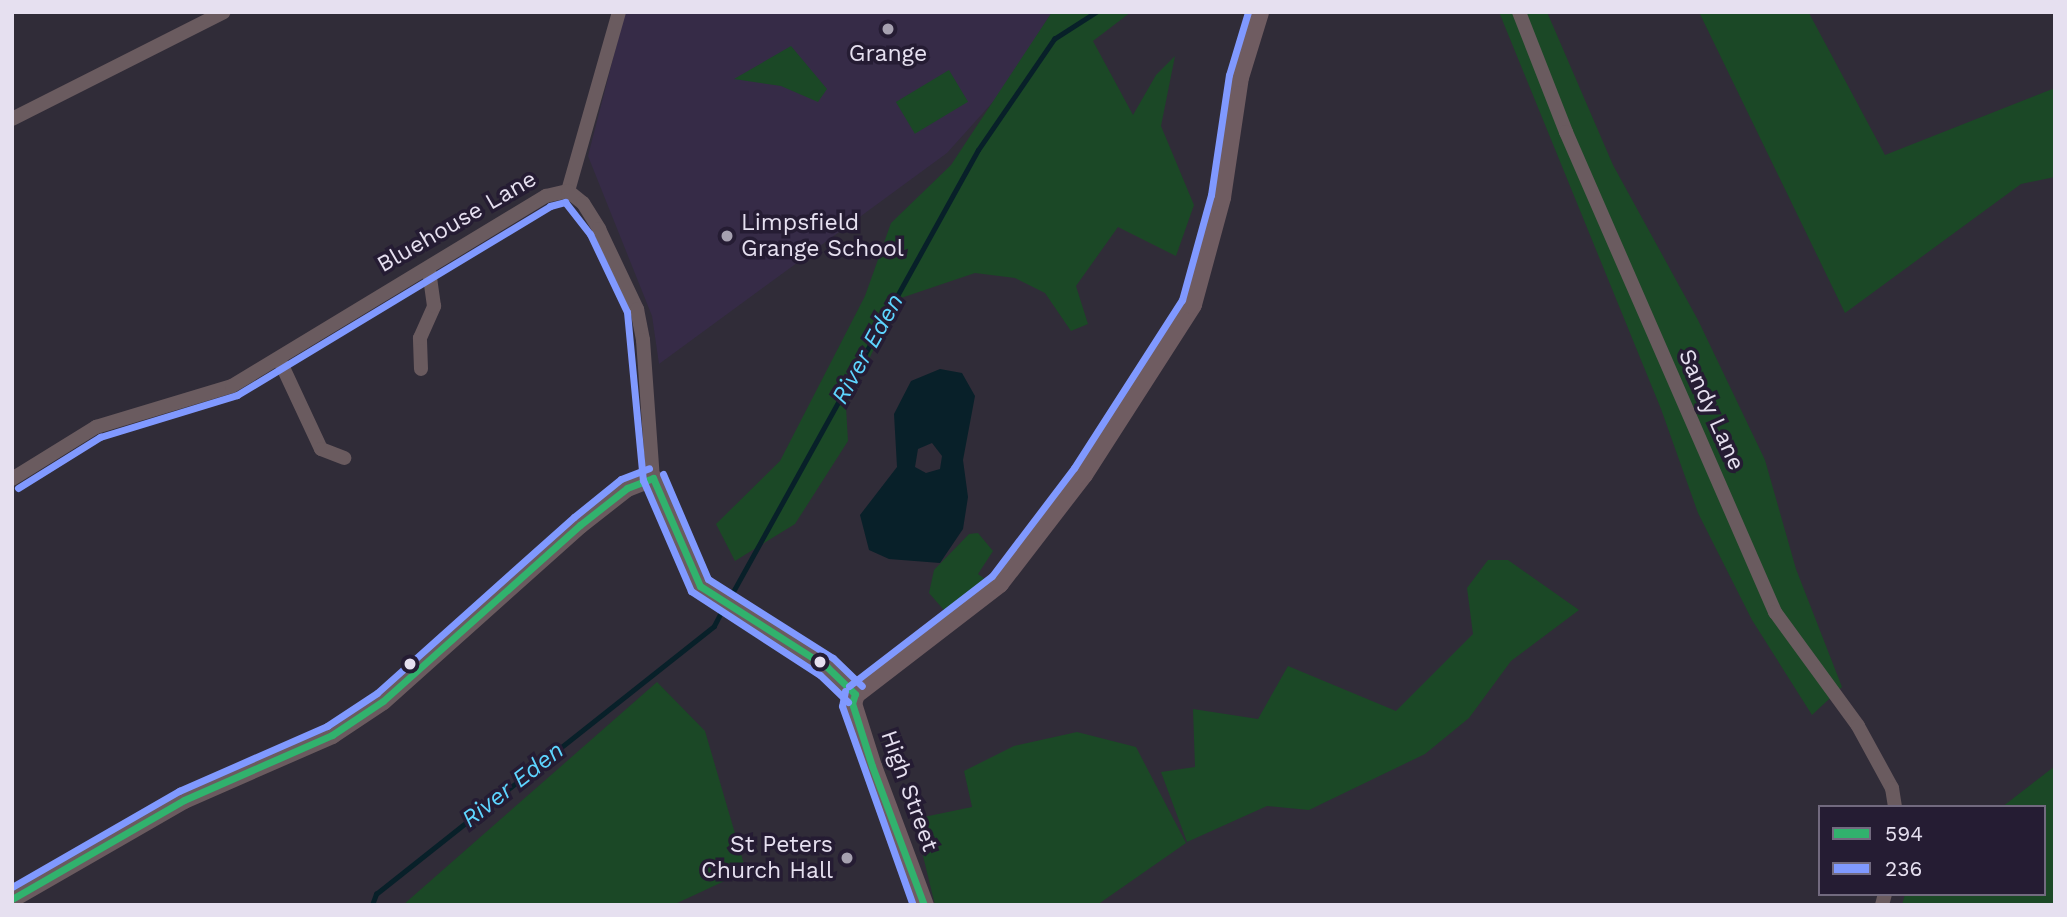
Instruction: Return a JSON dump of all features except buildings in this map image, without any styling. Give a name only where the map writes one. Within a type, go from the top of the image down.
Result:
[{"type":"main road","points":[[855,694],[999,583],[1083,474],[1192,304],[1221,197],[1239,77],[1259,12]]},
{"type":"main road","name":"High Street","points":[[855,694],[852,703],[872,766],[923,905]]},
{"type":"street","points":[[12,119],[224,12]]},
{"type":"street","points":[[568,191],[620,12]]},
{"type":"street","name":"Sandy Lane","points":[[1519,12],[1566,132],[1775,612],[1858,726],[1892,788],[1895,805]]},
{"type":"street","name":"Bluehouse Lane","points":[[12,479],[96,427],[232,386],[280,361],[364,304],[429,269],[546,196],[568,191],[583,203],[637,309],[643,340],[653,478],[700,586],[827,667],[855,694]]},
{"type":"street","points":[[421,369],[420,338],[434,306],[429,269]]},
{"type":"street","points":[[280,361],[321,449],[344,457]]},
{"type":"street","points":[[12,899],[203,790],[332,735],[383,701],[580,525],[627,488],[653,478]]},
{"type":"shaded area","name":"Limpsfield Grange School","points":[[625,12],[1052,12],[1000,94],[947,153],[659,364],[652,316],[588,156]]},
{"type":"green space","points":[[1052,12],[1131,12],[1093,41],[1133,115],[1156,75],[1175,56],[1161,126],[1194,205],[1176,256],[1118,227],[1076,286],[1088,324],[1071,331],[1045,293],[1015,278],[975,273],[898,299],[846,407],[848,441],[795,524],[735,561],[716,524],[780,461],[865,296],[891,223],[951,165]]},
{"type":"green space","points":[[1499,12],[1547,12],[1613,165],[1698,320],[1765,460],[1796,569],[1842,687],[1812,715],[1752,620],[1698,513],[1661,409]]},
{"type":"green space","points":[[1699,12],[1809,13],[1885,155],[2055,88],[2055,177],[2021,184],[1845,313]]},
{"type":"green space","points":[[791,46],[827,89],[818,102],[781,86],[734,79]]},
{"type":"green space","points":[[949,70],[968,102],[915,134],[896,102]]},
{"type":"green space","points":[[978,533],[993,551],[978,574],[992,584],[950,617],[929,593],[934,570],[969,534]]},
{"type":"green space","points":[[1488,560],[1508,560],[1579,610],[1511,661],[1469,718],[1425,754],[1309,810],[1267,806],[1187,842],[1161,772],[1195,767],[1193,709],[1258,719],[1288,666],[1396,711],[1473,634],[1467,588]]},
{"type":"green space","points":[[657,682],[705,731],[746,871],[673,905],[403,905]]},
{"type":"green space","points":[[1077,732],[1136,747],[1186,843],[1097,905],[935,905],[914,819],[972,807],[964,771],[1014,746]]},
{"type":"green space","points":[[2055,766],[2055,905],[1902,905],[1904,896],[2046,896],[2046,805],[2005,805]]},
{"type":"water","points":[[940,369],[962,373],[975,396],[963,460],[968,497],[963,529],[940,563],[889,559],[869,550],[860,515],[897,467],[894,414],[911,381]],"holes":[[[932,443],[942,456],[940,469],[926,473],[915,467],[918,449]]]},
{"type":"waterway","name":"River Eden","points":[[729,599],[978,150],[1054,39],[1096,12]]},
{"type":"waterway","name":"River Eden","points":[[372,905],[376,894],[714,626],[720,614]]},
{"type":"transit line","points":[[849,686],[992,576],[1074,468],[1182,300],[1211,195],[1229,75],[1248,12]]},
{"type":"transit line","name":"236","points":[[18,488],[100,437],[237,395],[550,206],[565,202],[590,234],[627,312],[643,480],[691,591],[820,675],[848,702]]},
{"type":"transit line","points":[[12,887],[179,791],[327,726],[377,693],[574,517],[621,479],[649,468]]},
{"type":"transit line","points":[[663,474],[708,579],[833,658],[862,686]]},
{"type":"transit line","name":"594","points":[[653,478],[700,586],[827,667],[855,694]]},
{"type":"transit line","name":"594","points":[[12,899],[184,800],[332,735],[383,701],[580,525],[627,488],[653,478]]},
{"type":"transit line","name":"236","points":[[845,691],[842,706],[913,905]]},
{"type":"transit line","name":"594","points":[[855,694],[852,703],[872,766],[924,905]]},
{"type":"place","name":"Grange","points":[[888,29]]},
{"type":"place","name":"Limpsfield Grange School","points":[[727,236]]},
{"type":"place","name":"St Peters Church Hall","points":[[847,858]]}]
